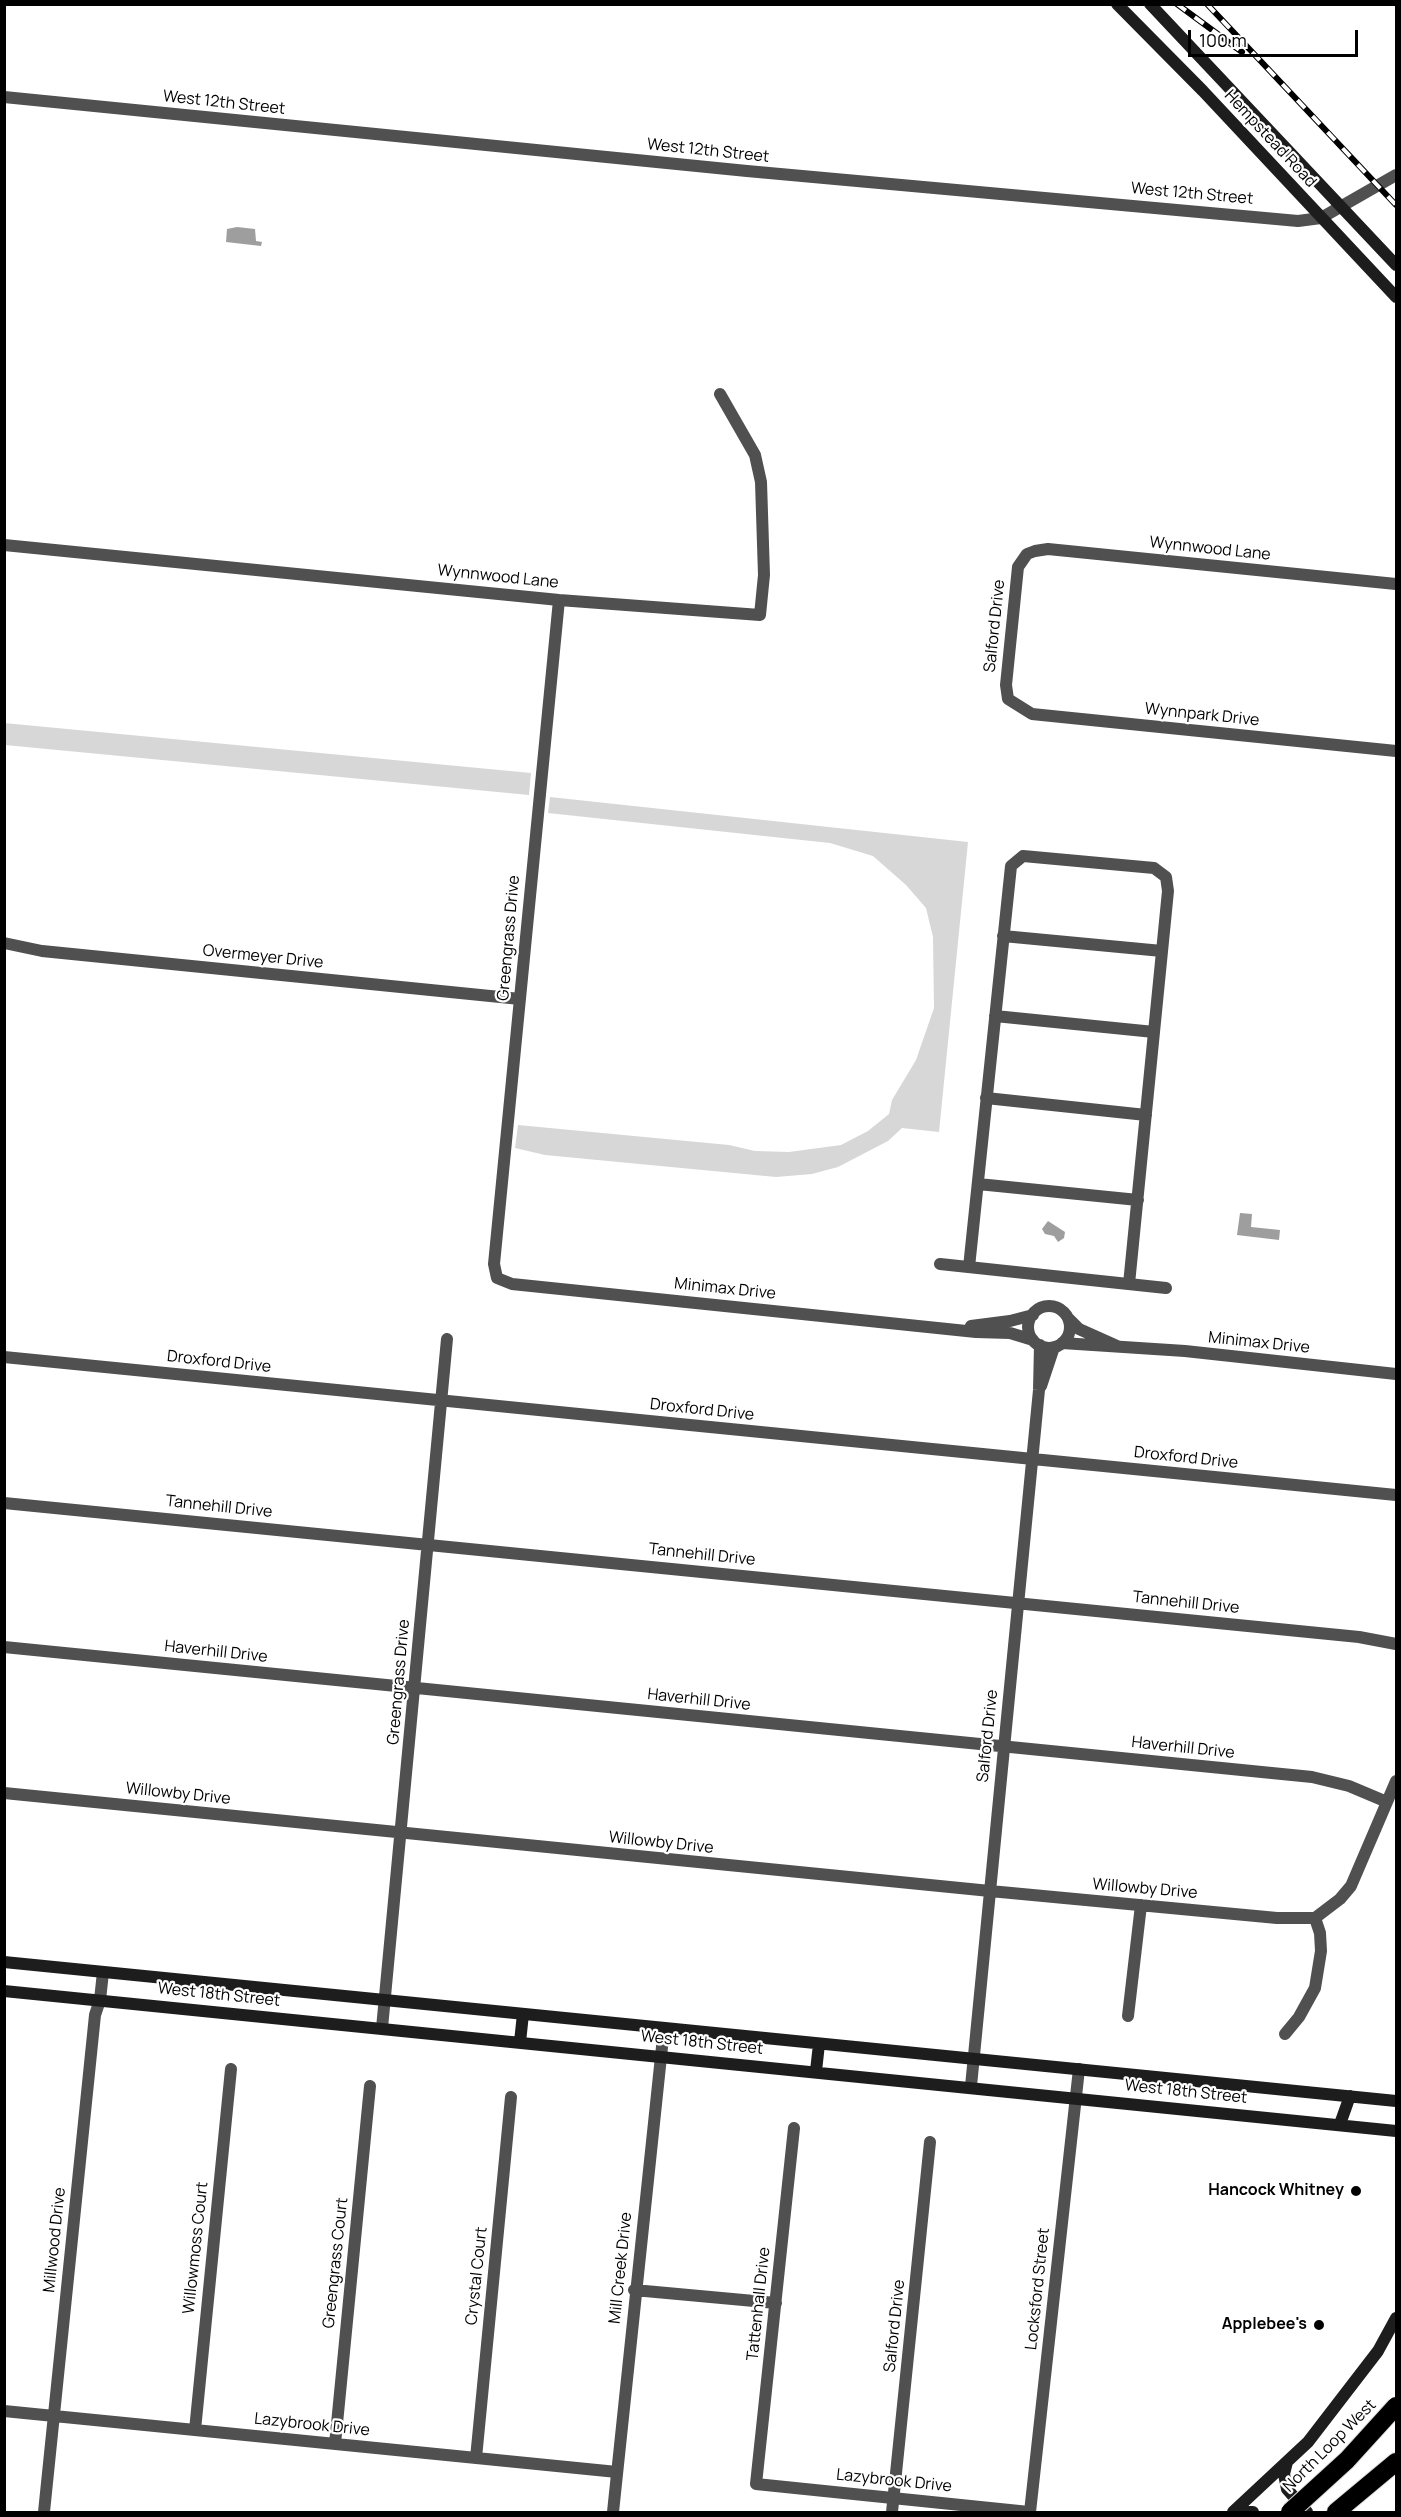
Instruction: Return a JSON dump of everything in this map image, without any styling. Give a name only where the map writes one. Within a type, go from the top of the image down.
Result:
[{"type":"highway","name":"North Loop West","points":[[1290,2512],[1347,2460],[1396,2406]]},
{"type":"highway","points":[[1336,2512],[1392,2464]]},
{"type":"main road","name":"Hempstead Road","points":[[1117,4],[1226,114],[1321,219],[1396,297]]},
{"type":"main road","name":"Hempstead Road","points":[[1150,4],[1396,265]]},
{"type":"main road","points":[[1151,40],[1168,24]]},
{"type":"main road","name":"West 18th Street","points":[[4,1962],[1396,2101]]},
{"type":"main road","name":"West 18th Street","points":[[4,1991],[971,2086],[1396,2131]]},
{"type":"main road","points":[[520,2042],[523,2014]]},
{"type":"main road","points":[[816,2071],[819,2044]]},
{"type":"main road","points":[[1340,2124],[1350,2096]]},
{"type":"main road","points":[[1235,2512],[1308,2442],[1357,2380],[1396,2318]]},
{"type":"main road","points":[[1287,2460],[1284,2474],[1287,2489],[1307,2512]]},
{"type":"main road","points":[[1235,2512],[1249,2510],[1253,2512]]},
{"type":"street","name":"West 12th Street","points":[[4,98],[747,171],[1298,221],[1321,219],[1396,175]]},
{"type":"street","name":"Wynnwood Lane","points":[[4,545],[559,600],[760,615],[764,575],[761,482],[755,455],[720,394]]},
{"type":"street","name":"Wynnwood Lane","points":[[1023,558],[1027,554],[1048,549],[1396,584]]},
{"type":"street","name":"Salford Drive","points":[[1008,699],[1006,685],[1016,577],[1023,558]]},
{"type":"street","name":"Greengrass Drive","points":[[497,1278],[495,1264],[559,600]]},
{"type":"street","name":"Wynnpark Drive","points":[[1008,699],[1032,714],[1396,751]]},
{"type":"street","points":[[969,1267],[1009,872],[1015,860],[1023,856],[1067,860],[1161,871],[1166,877],[1168,891],[1130,1284]]},
{"type":"street","points":[[1003,936],[1162,951]]},
{"type":"street","name":"Overmeyer Drive","points":[[4,943],[42,951],[520,999]]},
{"type":"street","points":[[995,1017],[1155,1032]]},
{"type":"street","points":[[986,1098],[1146,1115]]},
{"type":"street","points":[[978,1184],[1138,1200]]},
{"type":"street","points":[[940,1264],[1166,1288]]},
{"type":"street","name":"Minimax Drive","points":[[497,1278],[512,1284],[976,1332],[1010,1333],[1036,1342]]},
{"type":"street","points":[[1050,1306],[1060,1309],[1068,1318],[1069,1332],[1058,1345],[1036,1342],[1029,1327],[1033,1315],[1042,1307],[1050,1306]]},
{"type":"street","name":"Minimax Drive","points":[[952,1328],[1010,1321],[1033,1315]]},
{"type":"street","name":"Minimax Drive","points":[[1068,1318],[1079,1329],[1117,1346]]},
{"type":"street","name":"Greengrass Drive","points":[[382,2028],[447,1339]]},
{"type":"street","name":"Salford Drive","points":[[971,2086],[1040,1390],[1036,1342]]},
{"type":"street","name":"Salford Drive","points":[[1040,1390],[1058,1345]]},
{"type":"street","name":"Minimax Drive","points":[[1058,1345],[1106,1348],[1117,1346],[1396,1374]]},
{"type":"street","name":"Droxford Drive","points":[[4,1357],[1396,1496]]},
{"type":"street","name":"Tannehill Drive","points":[[4,1503],[1359,1637],[1396,1644]]},
{"type":"street","name":"Haverhill Drive","points":[[4,1647],[1312,1777],[1349,1786],[1387,1802]]},
{"type":"street","points":[[1286,2034],[1299,2017],[1315,1988],[1321,1951],[1320,1933],[1315,1918],[1340,1899],[1351,1886],[1396,1781]]},
{"type":"street","name":"Willowby Drive","points":[[4,1793],[990,1891],[1277,1918],[1315,1918]]},
{"type":"street","points":[[1128,2016],[1141,1905]]},
{"type":"street","name":"Millwood Drive","points":[[44,2512],[95,2015],[100,2000],[103,1972]]},
{"type":"street","name":"Mill Creek Drive","points":[[613,2512],[634,2290],[664,2028]]},
{"type":"street","name":"Willowmoss Court","points":[[195,2430],[231,2069]]},
{"type":"street","name":"Locksford Street","points":[[1029,2512],[1079,2069]]},
{"type":"street","name":"Greengrass Court","points":[[335,2444],[370,2086]]},
{"type":"street","name":"Crystal Court","points":[[476,2458],[511,2097]]},
{"type":"street","name":"Tattenhall Drive","points":[[756,2484],[794,2128]]},
{"type":"street","name":"Salford Drive","points":[[892,2512],[930,2142]]},
{"type":"street","points":[[634,2290],[776,2303]]},
{"type":"street","name":"Lazybrook Drive","points":[[4,2411],[616,2472]]},
{"type":"street","name":"Lazybrook Drive","points":[[756,2484],[1029,2512]]},
{"type":"shaded area","points":[[237,227],[255,229],[256,241],[262,242],[261,246],[226,242],[227,229]]},
{"type":"shaded area","points":[[4,723],[531,773],[529,795],[5,745]]},
{"type":"shaded area","points":[[550,797],[968,842],[939,1132],[902,1128],[888,1141],[838,1167],[812,1174],[776,1177],[545,1155],[515,1148],[518,1125],[729,1145],[755,1151],[789,1152],[841,1145],[868,1131],[889,1114],[892,1100],[916,1060],[934,1008],[933,937],[926,908],[906,885],[873,856],[830,843],[548,813]]},
{"type":"shaded area","points":[[1240,1213],[1252,1214],[1251,1227],[1280,1230],[1279,1240],[1237,1235]]},
{"type":"shaded area","points":[[1048,1221],[1065,1232],[1064,1238],[1058,1242],[1054,1236],[1045,1234],[1042,1229]]},
{"type":"railway","points":[[1177,4],[1242,52]]},
{"type":"railway","points":[[1207,4],[1396,205]]},
{"type":"place","name":"Hancock Whitney","points":[[1356,2191]]},
{"type":"place","name":"Applebee's","points":[[1319,2325]]}]
